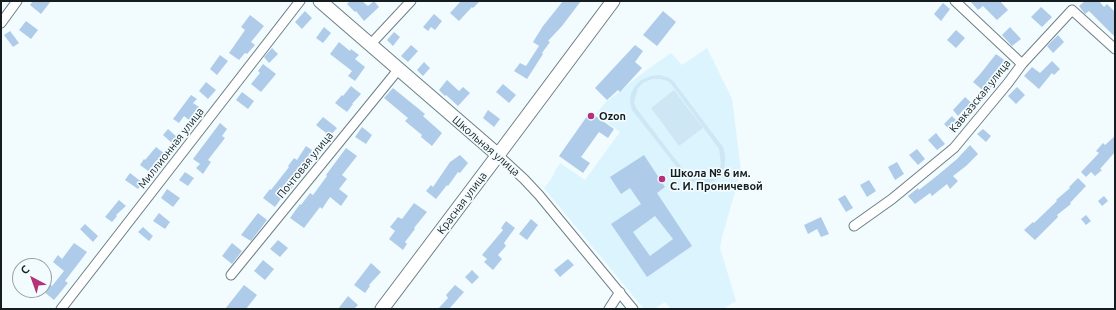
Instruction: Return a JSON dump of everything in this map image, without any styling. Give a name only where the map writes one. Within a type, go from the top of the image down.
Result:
[{"type":"main road","name":"Школьная улица","points":[[320,1],[498,156]]},
{"type":"main road","name":"Красная улица","points":[[382,309],[498,156],[612,1]]},
{"type":"street","points":[[1,23],[17,1]]},
{"type":"street","name":"Миллионная улица","points":[[61,309],[300,1]]},
{"type":"street","points":[[370,44],[411,1]]},
{"type":"street","points":[[955,1],[1022,64]]},
{"type":"street","name":"Кавказская улица","points":[[854,226],[892,199],[954,148],[1022,64],[1072,10],[1115,49]]},
{"type":"street","name":"Почтовая улица","points":[[231,275],[398,70]]},
{"type":"street","name":"Школьная улица","points":[[498,156],[524,179],[539,195],[633,309]]},
{"type":"street","points":[[609,309],[620,292]]},
{"type":"shaded area","name":"Школа № 6 им. С. И. Проничевой","points":[[707,48],[732,99],[741,171],[720,248],[736,301],[723,309],[671,309],[665,302],[654,309],[644,309],[544,188],[552,178],[560,163],[585,180],[620,132],[596,114],[606,102],[671,53],[682,65]]},
{"type":"shaded area","points":[[660,75],[669,78],[674,82],[723,147],[725,163],[723,172],[718,179],[709,183],[699,184],[690,181],[683,175],[632,110],[630,102],[631,93],[641,80],[651,76]],"holes":[[[652,79],[668,81],[672,85],[719,149],[721,164],[716,176],[708,179],[699,179],[686,173],[636,108],[634,102],[638,88],[643,83]]]},
{"type":"shaded area","points":[[674,90],[703,128],[679,146],[651,108]]},
{"type":"building","points":[[33,1],[51,1],[41,14],[30,5]]},
{"type":"building","points":[[350,1],[362,1],[368,6],[374,1],[379,7],[364,21],[356,11],[355,12],[347,4]]},
{"type":"building","points":[[461,1],[480,1],[459,21],[450,13]]},
{"type":"building","points":[[563,1],[581,1],[562,26],[548,41],[550,42],[527,79],[514,71],[520,63],[526,66],[539,46],[533,42],[543,26]]},
{"type":"building","points":[[970,1],[1000,1],[1008,10],[997,20],[983,6],[978,10]]},
{"type":"building","points":[[1085,1],[1099,1],[1104,7],[1107,4],[1115,12],[1115,37],[1089,11],[1085,14],[1079,6]]},
{"type":"building","points":[[943,3],[950,9],[941,21],[934,14]]},
{"type":"building","points":[[1041,7],[1052,17],[1042,27],[1031,17]]},
{"type":"building","points":[[305,11],[312,18],[302,29],[295,22]]},
{"type":"building","points":[[663,11],[676,22],[657,46],[643,35]]},
{"type":"building","points":[[434,14],[442,21],[435,30],[431,27],[428,31],[423,27]]},
{"type":"building","points":[[250,15],[264,26],[251,42],[255,45],[239,60],[229,53],[245,30],[241,27]]},
{"type":"building","points":[[26,21],[38,30],[31,39],[19,30]]},
{"type":"building","points":[[324,27],[331,33],[323,43],[316,38]]},
{"type":"building","points":[[1010,27],[1021,39],[1012,46],[1002,35]]},
{"type":"building","points":[[956,30],[965,38],[956,48],[947,40]]},
{"type":"building","points":[[10,31],[19,43],[13,47],[4,35]]},
{"type":"building","points":[[394,32],[400,37],[393,46],[387,40]]},
{"type":"building","points":[[1058,35],[1064,42],[1053,53],[1047,46]]},
{"type":"building","points":[[339,42],[350,51],[351,49],[359,55],[355,59],[365,67],[355,81],[348,76],[352,71],[330,54]]},
{"type":"building","points":[[411,45],[418,51],[408,62],[401,56]]},
{"type":"building","points":[[635,45],[643,51],[635,62],[642,68],[620,92],[618,90],[607,100],[595,88]]},
{"type":"building","points":[[272,48],[278,54],[269,63],[264,57]]},
{"type":"building","points":[[996,54],[1007,62],[992,82],[994,84],[986,93],[973,82]]},
{"type":"building","points":[[220,55],[228,61],[217,75],[210,69]]},
{"type":"building","points":[[1052,61],[1060,69],[1054,75],[1052,73],[1039,89],[1024,76],[1032,67],[1040,73]]},
{"type":"building","points":[[424,62],[430,68],[423,76],[417,70]]},
{"type":"building","points":[[263,64],[276,74],[261,92],[251,84],[260,73],[258,71]]},
{"type":"building","points":[[447,80],[459,91],[463,87],[470,93],[458,106],[439,90]]},
{"type":"building","points":[[206,82],[216,90],[208,99],[199,91]]},
{"type":"building","points":[[503,84],[516,95],[509,103],[496,92]]},
{"type":"building","points":[[351,86],[361,94],[347,112],[335,103]]},
{"type":"building","points":[[1017,87],[1025,95],[1016,104],[1008,96]]},
{"type":"building","points":[[393,88],[425,114],[423,116],[442,133],[432,146],[421,137],[422,135],[405,121],[408,118],[384,98]]},
{"type":"building","points":[[242,92],[254,101],[248,109],[236,100]]},
{"type":"building","points":[[191,95],[197,99],[193,103],[199,107],[189,120],[184,116],[179,123],[173,119]]},
{"type":"building","points":[[965,97],[976,107],[970,114],[964,109],[958,116],[953,110]]},
{"type":"building","points":[[488,110],[500,119],[494,127],[483,118]]},
{"type":"building","points":[[590,112],[614,129],[608,138],[599,132],[581,157],[590,163],[583,173],[559,156]]},
{"type":"building","points":[[952,116],[961,125],[953,133],[944,124]]},
{"type":"building","points":[[323,117],[337,128],[330,136],[316,125]]},
{"type":"building","points":[[220,123],[227,129],[222,136],[225,138],[208,160],[211,162],[203,174],[196,168],[200,164],[193,159]]},
{"type":"building","points":[[362,127],[372,135],[366,144],[355,137]]},
{"type":"building","points":[[168,129],[178,138],[173,144],[163,135]]},
{"type":"building","points":[[983,129],[991,136],[986,142],[977,134]]},
{"type":"building","points":[[936,133],[945,144],[937,150],[928,140]]},
{"type":"building","points":[[1115,136],[1115,152],[1100,169],[1102,170],[1095,176],[1091,172],[1086,177],[1081,172],[1099,153],[1096,151],[1103,143],[1105,145]]},
{"type":"building","points":[[970,145],[978,154],[953,176],[958,181],[950,189],[947,184],[932,196],[930,193],[915,204],[908,196],[918,188],[919,190],[938,175],[957,159]]},
{"type":"building","points":[[306,146],[316,153],[287,195],[285,193],[275,207],[263,198],[289,167],[288,166],[294,158],[297,160]]},
{"type":"building","points":[[156,147],[165,154],[151,173],[140,165]]},
{"type":"building","points":[[346,148],[357,156],[342,175],[347,179],[339,189],[348,196],[341,206],[330,197],[322,209],[320,207],[304,228],[290,218],[310,193],[313,195]]},
{"type":"building","points":[[917,149],[925,159],[918,165],[909,155]]},
{"type":"building","points":[[460,155],[468,163],[460,173],[458,172],[436,199],[426,191],[431,185],[433,187],[450,162]]},
{"type":"building","points":[[644,155],[665,187],[657,193],[692,246],[647,277],[611,224],[641,204],[630,188],[621,194],[610,177]],"holes":[[[655,216],[673,239],[650,256],[633,232]]]},
{"type":"building","points":[[897,162],[904,174],[895,180],[888,167]]},
{"type":"building","points":[[185,172],[194,178],[188,186],[179,180]]},
{"type":"building","points":[[130,173],[143,183],[138,189],[125,180]]},
{"type":"building","points":[[1078,178],[1086,186],[1070,203],[1071,204],[1057,215],[1058,217],[1035,240],[1024,230],[1033,222],[1034,223],[1057,201],[1056,200],[1070,188],[1069,187]]},
{"type":"building","points":[[869,180],[876,191],[867,197],[860,185]]},
{"type":"building","points":[[167,189],[180,198],[173,207],[161,198]]},
{"type":"building","points":[[845,195],[853,208],[846,212],[838,199]]},
{"type":"building","points":[[1104,196],[1108,201],[1102,206],[1098,201]]},
{"type":"building","points":[[119,200],[126,206],[116,215],[117,216],[112,222],[105,217]]},
{"type":"building","points":[[414,203],[427,212],[405,242],[407,244],[403,250],[389,239],[395,231],[390,227],[398,217],[402,219]]},
{"type":"building","points":[[159,213],[170,222],[165,229],[153,221]]},
{"type":"building","points":[[258,213],[267,220],[251,241],[241,235]]},
{"type":"building","points":[[1086,215],[1091,221],[1086,225],[1081,219]]},
{"type":"building","points":[[821,217],[829,234],[821,237],[817,229],[808,234],[804,225]]},
{"type":"building","points":[[531,219],[538,225],[527,240],[519,234]]},
{"type":"building","points":[[506,221],[515,228],[504,243],[506,246],[498,255],[502,259],[493,270],[484,262],[487,259],[482,255],[503,230],[501,228]]},
{"type":"building","points":[[85,224],[98,236],[93,242],[80,229]]},
{"type":"building","points":[[143,227],[153,236],[149,241],[138,232]]},
{"type":"building","points":[[278,240],[288,248],[280,257],[270,249]]},
{"type":"building","points":[[74,243],[87,252],[65,281],[68,283],[54,300],[52,298],[52,286],[64,271],[53,262],[58,255],[62,259]]},
{"type":"building","points":[[232,243],[242,251],[232,264],[222,256]]},
{"type":"building","points":[[568,259],[574,265],[560,277],[554,270]]},
{"type":"building","points":[[263,260],[274,269],[265,280],[254,271]]},
{"type":"building","points":[[371,263],[381,272],[369,285],[370,286],[365,293],[354,285]]},
{"type":"building","points":[[472,270],[479,277],[472,284],[465,277]]},
{"type":"building","points":[[244,285],[257,295],[246,309],[225,309]]},
{"type":"building","points":[[455,285],[464,292],[449,309],[438,309],[448,298],[446,295]]},
{"type":"building","points":[[348,296],[358,305],[354,309],[338,309]]},
{"type":"place","name":"Ozon","points":[[591,116]]},
{"type":"place","name":"Школа № 6 им. С. И. Проничевой","points":[[662,179]]}]
